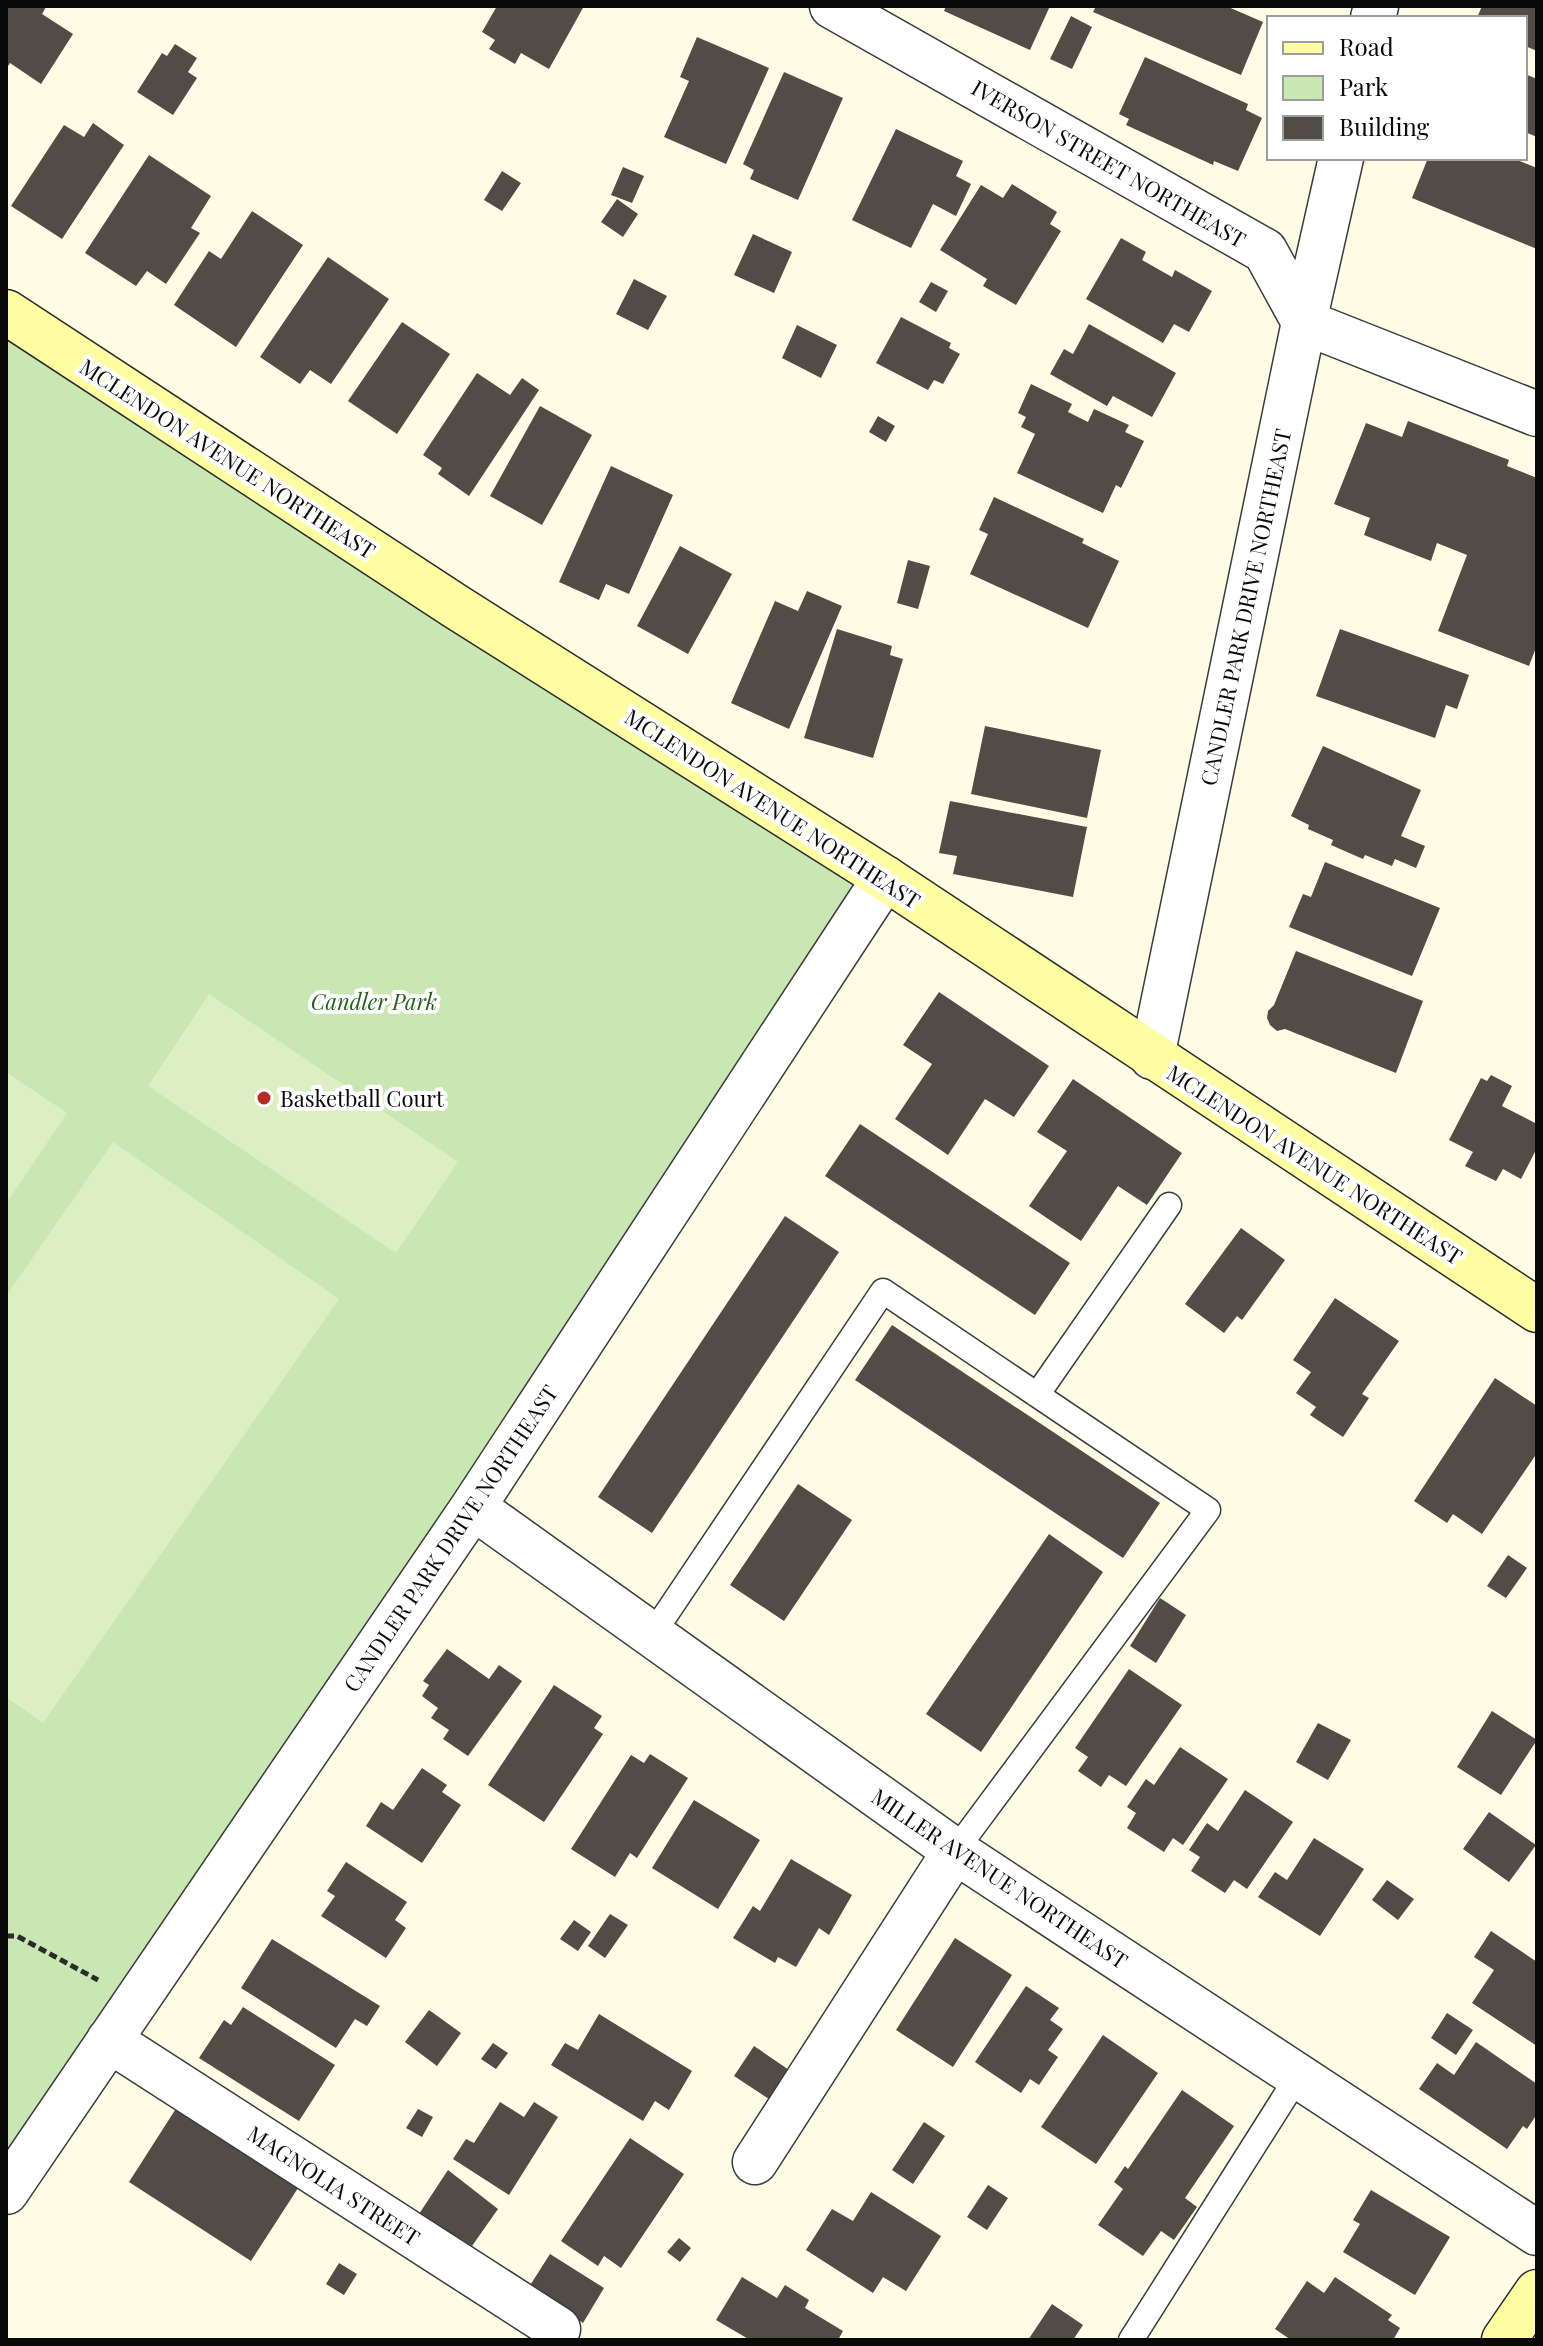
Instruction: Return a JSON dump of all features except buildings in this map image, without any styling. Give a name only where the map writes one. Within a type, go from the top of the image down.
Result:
[{"type":"street","name":"IVERSON STREET NORTHEAST","points":[[832,6],[1265,251],[1304,322]]},
{"type":"street","name":"CANDLER PARK DRIVE NORTHEAST","points":[[1152,1057],[1304,322],[1341,160]]},
{"type":"street","name":"MCLENDON AVENUE NORTHEAST","points":[[6,312],[455,606],[885,878],[1537,1310]]},
{"type":"street","points":[[1304,322],[1537,414]]},
{"type":"street","name":"CANDLER PARK DRIVE NORTHEAST","points":[[6,2192],[473,1507],[885,878]]},
{"type":"street","name":"MILLER AVENUE NORTHEAST","points":[[473,1507],[955,1851],[1537,2233]]},
{"type":"street","points":[[755,2162],[955,1851]]},
{"type":"street","name":"MAGNOLIA STREET","points":[[109,2040],[558,2329]]},
{"type":"street","points":[[1504,2340],[1537,2292]]},
{"type":"lane","points":[[1037,1395],[1169,1205]]},
{"type":"lane","points":[[652,1635],[883,1291],[1208,1510],[955,1851]]},
{"type":"lane","points":[[1131,2340],[1298,2076]]},
{"type":"path","points":[[6,1936],[17,1936],[98,1980]]},
{"type":"green space","name":"Candler Park","points":[[6,312],[885,897],[6,2215]]},
{"type":"green space","points":[[209,994],[458,1162],[396,1253],[148,1086]]},
{"type":"green space","points":[[6,1072],[67,1113],[6,1204]]},
{"type":"green space","points":[[113,1142],[339,1299],[43,1723],[6,1697],[6,1296]]},
{"type":"place","name":"Basketball Court","points":[[264,1098]]}]
